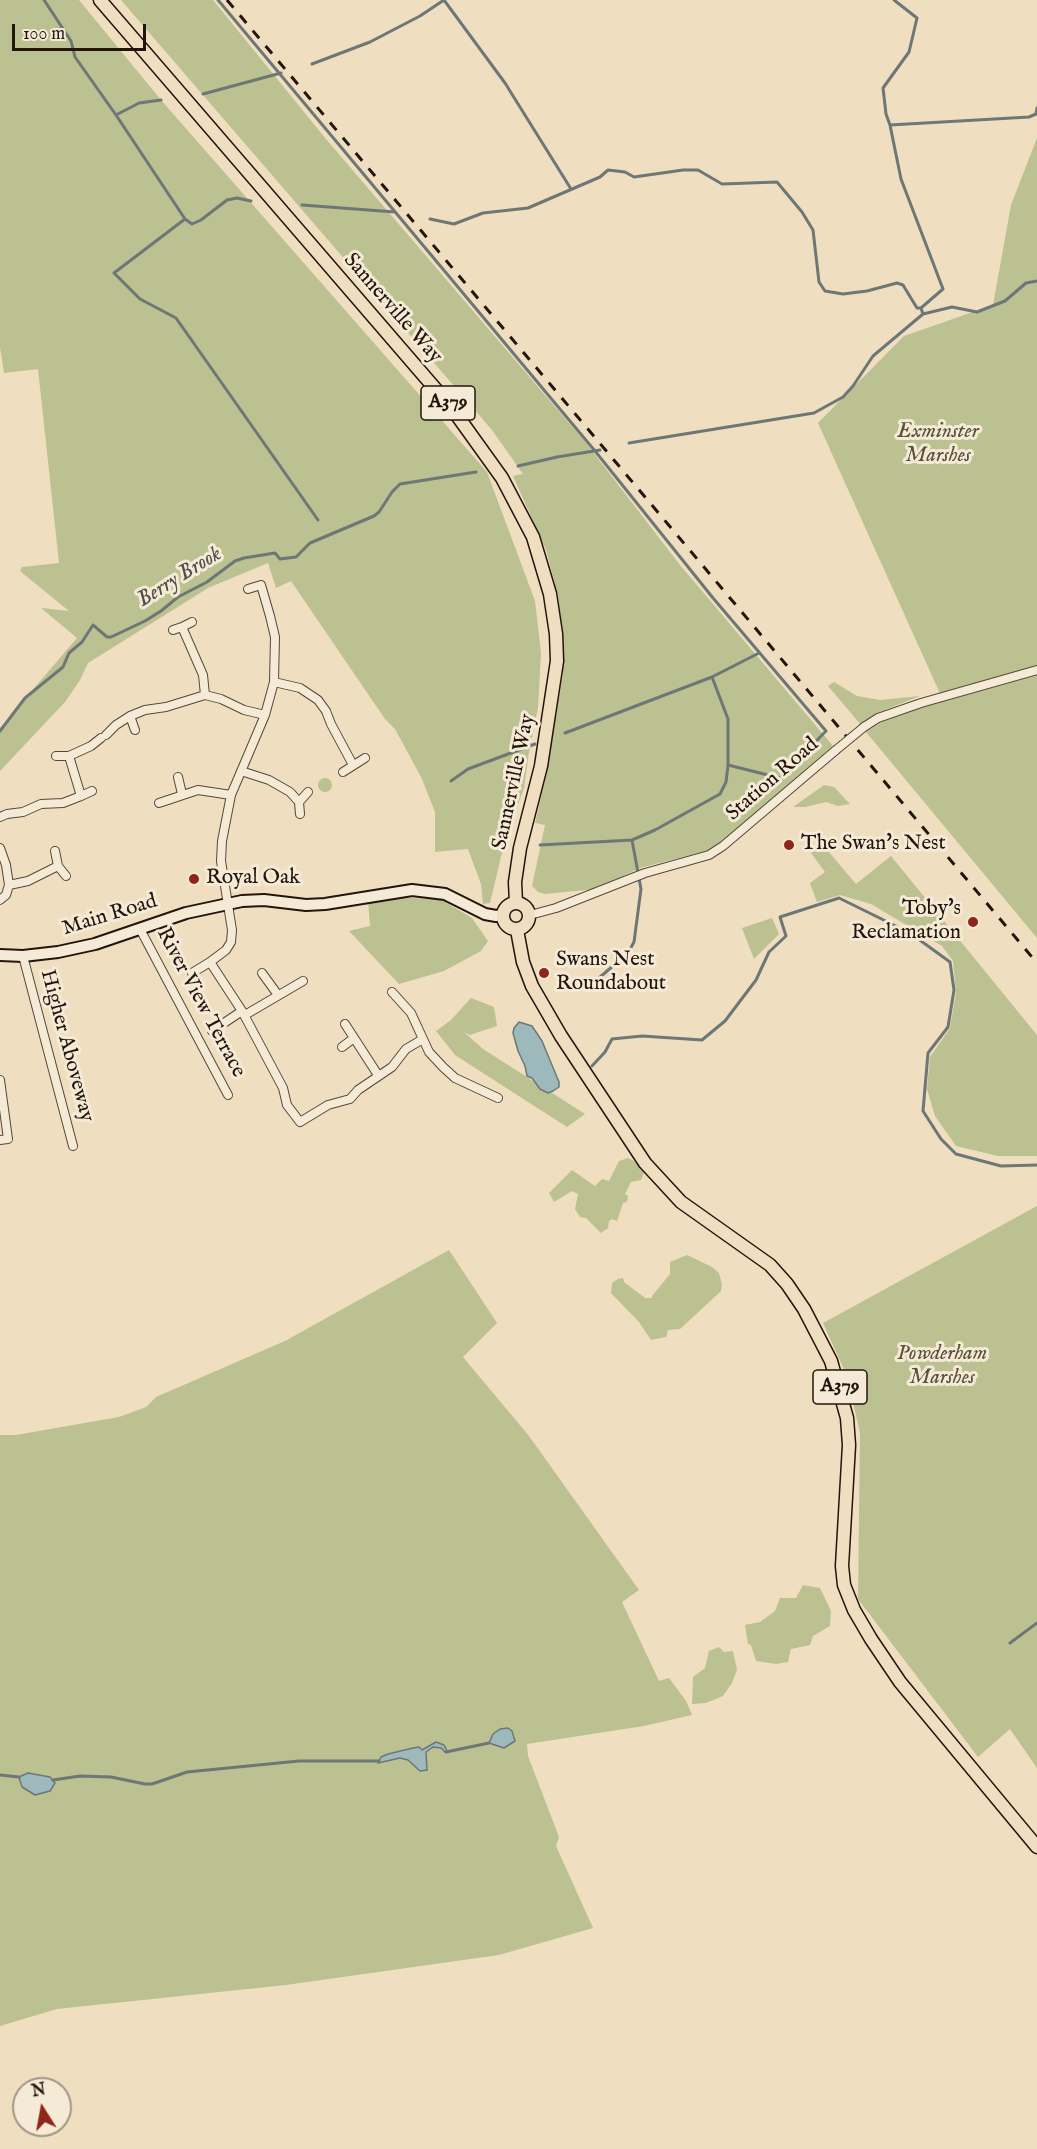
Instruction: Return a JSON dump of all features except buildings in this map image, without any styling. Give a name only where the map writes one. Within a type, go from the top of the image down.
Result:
[{"type":"main road","name":"Sannerville Way","points":[[100,0],[452,408],[502,478],[533,537],[550,594],[556,634],[556,661],[542,766],[520,848],[515,882],[516,903]]},
{"type":"main road","points":[[516,903],[527,908],[530,915],[528,923],[517,930],[505,924],[503,915],[508,905],[516,903]]},
{"type":"main road","name":"A379","points":[[517,930],[523,962],[532,986],[567,1046],[645,1163],[681,1202],[770,1264],[804,1309],[831,1361],[847,1418],[849,1445],[842,1566],[844,1585],[854,1610],[900,1682],[1037,1847]]},
{"type":"street","points":[[192,973],[226,950],[231,942],[229,903],[221,861],[222,841],[231,795],[265,715],[274,682],[275,637],[270,616],[261,585],[248,589]]},
{"type":"street","points":[[173,630],[192,622]]},
{"type":"street","points":[[182,627],[203,675],[205,695]]},
{"type":"street","name":"Station Road","points":[[530,915],[556,908],[645,873],[709,855],[723,846],[864,727],[878,718],[1037,670]]},
{"type":"street","points":[[274,682],[300,688],[318,700],[326,711],[353,765]]},
{"type":"street","points":[[56,756],[69,756],[91,746],[130,716],[205,695],[244,710],[265,715]]},
{"type":"street","points":[[130,716],[135,730]]},
{"type":"street","points":[[69,756],[81,796]]},
{"type":"street","points":[[343,772],[365,758]]},
{"type":"street","points":[[241,771],[269,780],[290,792],[299,802],[300,813]]},
{"type":"street","points":[[178,777],[182,794]]},
{"type":"street","points":[[159,803],[198,790],[231,795]]},
{"type":"street","points":[[0,817],[22,812],[41,804],[63,802],[92,791]]},
{"type":"street","points":[[299,802],[308,792]]},
{"type":"street","points":[[0,848],[6,865],[9,885],[6,895],[0,900]]},
{"type":"street","points":[[55,851],[58,866],[66,876]]},
{"type":"street","points":[[9,885],[28,881],[58,866]]},
{"type":"street","name":"Main Road","points":[[0,955],[23,956],[76,948],[186,913],[229,903],[264,900],[306,905],[325,904],[412,890],[445,894],[485,914],[503,915]]},
{"type":"street","name":"River View Terrace","points":[[141,929],[228,1095]]},
{"type":"street","name":"Higher Aboveway","points":[[23,956],[73,1146]]},
{"type":"street","points":[[210,962],[243,1013],[283,1088],[287,1105],[300,1122],[328,1105],[350,1100],[358,1090],[392,1067],[406,1049],[423,1039]]},
{"type":"street","points":[[262,973],[278,994]]},
{"type":"street","points":[[212,1031],[303,981]]},
{"type":"street","points":[[392,992],[411,1013],[429,1052],[455,1078],[498,1098]]},
{"type":"street","points":[[345,1024],[378,1076]]},
{"type":"street","points":[[342,1047],[354,1038]]},
{"type":"street","points":[[0,1080],[8,1139],[0,1140]]},
{"type":"green space","points":[[0,0],[79,0],[161,100],[487,472],[535,601],[541,653],[538,708],[524,788],[504,844],[490,903],[483,904],[481,884],[468,849],[435,852],[435,812],[422,779],[395,729],[385,719],[291,581],[276,588],[268,563],[208,588],[88,663],[65,702],[0,771],[0,728],[77,638],[41,608],[69,611],[20,571],[22,567],[59,563],[38,369],[4,373],[0,347]]},
{"type":"green space","points":[[121,0],[213,0],[326,139],[586,443],[680,565],[833,746],[723,841],[710,850],[640,868],[596,889],[545,894],[538,892],[532,886],[545,825],[535,823],[546,776],[563,674],[563,637],[558,596],[546,550],[513,476],[523,474],[492,430]]},
{"type":"green space","name":"Exminster Marshes","points":[[1037,138],[1037,938],[866,732],[882,722],[942,698],[818,423],[904,336],[993,305],[1011,205]]},
{"type":"green space","points":[[834,682],[857,696],[880,700],[920,696],[877,713],[861,725],[828,686]]},
{"type":"green space","points":[[322,778],[328,778],[332,785],[328,792],[322,792],[318,788],[318,782]]},
{"type":"green space","points":[[824,785],[834,787],[850,804],[838,806],[826,802],[793,807]]},
{"type":"green space","points":[[822,844],[856,884],[891,856],[1037,1035],[1037,1156],[998,1156],[956,1146],[935,1116],[927,1089],[930,1057],[950,1028],[956,992],[953,961],[942,946],[871,904],[840,895],[817,902],[810,883],[825,872],[811,853]]},
{"type":"green space","points":[[382,897],[440,899],[472,918],[488,941],[481,951],[444,971],[399,984],[349,931],[370,926],[368,900]]},
{"type":"green space","points":[[772,918],[779,934],[754,959],[742,928]]},
{"type":"green space","points":[[471,998],[494,1007],[497,1026],[470,1035],[464,1032],[483,1049],[585,1114],[567,1127],[455,1055],[436,1031],[451,1020]]},
{"type":"green space","points":[[628,1158],[634,1161],[644,1173],[641,1180],[631,1182],[625,1194],[628,1196],[627,1202],[623,1203],[617,1221],[612,1219],[609,1221],[608,1228],[601,1233],[586,1218],[580,1217],[575,1209],[578,1194],[572,1191],[554,1202],[549,1193],[572,1170],[595,1186],[602,1179],[609,1181],[619,1161]]},
{"type":"green space","name":"Powderham Marshes","points":[[1037,1206],[1037,1768],[1010,1729],[978,1757],[858,1599],[860,1433],[847,1376],[823,1323]]},
{"type":"green space","points":[[449,1250],[497,1323],[463,1357],[529,1436],[639,1590],[622,1602],[659,1681],[669,1678],[686,1701],[692,1715],[644,1726],[527,1744],[528,1756],[559,1837],[556,1846],[593,1928],[499,1955],[286,1985],[57,2009],[0,2026],[0,1435],[16,1435],[119,1417],[146,1407],[156,1397],[285,1341]]},
{"type":"green space","points":[[687,1255],[719,1273],[721,1291],[680,1329],[668,1330],[666,1337],[651,1340],[639,1322],[611,1293],[612,1283],[623,1278],[624,1282],[645,1298],[652,1298],[670,1274],[670,1262]]},
{"type":"green space","points":[[803,1585],[820,1588],[831,1611],[830,1626],[813,1636],[810,1645],[791,1649],[788,1662],[776,1664],[756,1661],[751,1645],[748,1644],[745,1625],[760,1622],[775,1611],[780,1598],[796,1598]]},
{"type":"green space","points":[[719,1647],[724,1652],[733,1651],[737,1670],[732,1683],[723,1696],[706,1703],[692,1704],[693,1677],[705,1668],[709,1651]]},
{"type":"water","points":[[519,1022],[532,1026],[542,1041],[559,1082],[559,1087],[553,1091],[548,1093],[540,1089],[532,1078],[527,1076],[513,1033]]},
{"type":"water","points":[[508,1728],[512,1731],[515,1741],[504,1748],[489,1743],[493,1734],[500,1729]]},
{"type":"water","points":[[436,1742],[444,1745],[447,1751],[433,1747],[426,1752],[427,1770],[420,1771],[408,1760],[400,1758],[378,1763],[381,1757],[388,1754],[419,1747],[422,1750]]},
{"type":"water","points":[[28,1773],[50,1777],[55,1783],[50,1791],[35,1795],[22,1787],[19,1777]]},
{"type":"waterway","points":[[44,0],[71,41],[75,57],[185,219],[192,224],[201,220],[227,200],[237,198],[251,201]]},
{"type":"waterway","points":[[218,0],[595,451],[713,598],[826,731],[780,778],[728,765]]},
{"type":"waterway","points":[[444,0],[505,83],[571,189]]},
{"type":"waterway","points":[[312,64],[370,42],[420,16],[444,0]]},
{"type":"waterway","points":[[890,125],[886,114],[883,88],[909,52],[917,18],[894,0]]},
{"type":"waterway","points":[[203,94],[281,73]]},
{"type":"waterway","points":[[116,115],[139,103],[161,100]]},
{"type":"waterway","points":[[629,443],[814,413],[843,397],[873,356],[923,314],[921,308],[943,289],[901,179],[890,125],[1029,117],[1036,114],[1037,108]]},
{"type":"waterway","points":[[430,219],[454,224],[483,213],[528,208],[600,177],[608,170],[625,172],[634,177],[698,170],[722,184],[777,182],[802,212],[813,230],[819,282],[825,291],[843,294],[867,291],[897,283],[903,285],[917,308],[921,308]]},
{"type":"waterway","points":[[302,205],[395,212]]},
{"type":"waterway","points":[[185,219],[114,273],[140,299],[176,318],[318,520]]},
{"type":"waterway","points":[[923,314],[952,307],[977,312],[1005,301],[1026,283],[1037,281]]},
{"type":"waterway","points":[[518,466],[600,450]]},
{"type":"waterway","name":"Berry Brook","points":[[0,731],[25,698],[63,667],[69,653],[82,642],[93,625],[107,637],[111,637],[145,621],[178,597],[207,582],[235,561],[275,553],[280,559],[296,557],[310,543],[374,516],[400,484],[476,472]]},
{"type":"waterway","points":[[565,733],[712,677],[759,653]]},
{"type":"waterway","points":[[540,845],[632,840],[720,794],[726,782],[728,765],[728,719],[712,677]]},
{"type":"waterway","points":[[451,781],[468,769],[535,744]]},
{"type":"waterway","points":[[592,984],[628,953],[634,942],[641,889],[632,840]]},
{"type":"waterway","points":[[592,1066],[605,1052],[612,1039],[642,1036],[702,1040],[725,1021],[756,980],[769,952],[786,936],[780,917],[839,898],[910,933],[950,962],[954,990],[948,1027],[928,1053],[923,1111],[941,1139],[956,1154],[1001,1166],[1037,1165]]},
{"type":"waterway","points":[[1010,1643],[1037,1623]]},
{"type":"waterway","points":[[446,1752],[489,1743]]},
{"type":"waterway","points":[[53,1780],[80,1776],[111,1777],[152,1784],[187,1772],[299,1761],[379,1761]]},
{"type":"waterway","points":[[0,1775],[19,1777]]},
{"type":"railway","points":[[227,0],[1037,963]]},
{"type":"place","name":"The Swan's Nest","points":[[789,845]]},
{"type":"place","name":"Royal Oak","points":[[194,879]]},
{"type":"place","name":"Toby's Reclamation","points":[[973,922]]},
{"type":"place","name":"Swans Nest Roundabout","points":[[544,973]]}]
